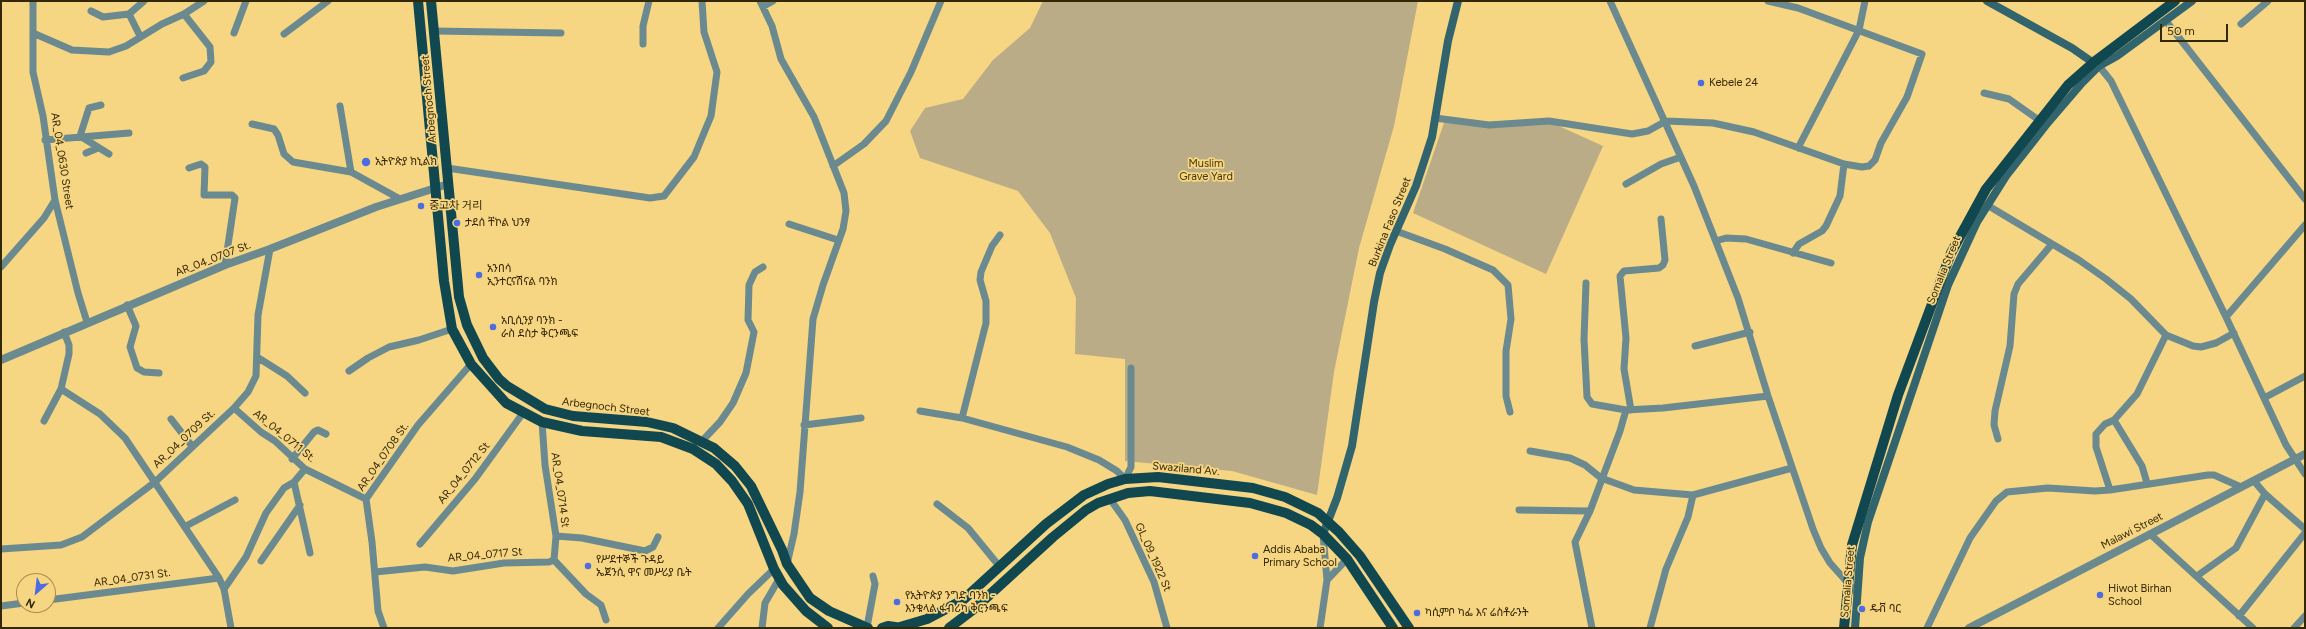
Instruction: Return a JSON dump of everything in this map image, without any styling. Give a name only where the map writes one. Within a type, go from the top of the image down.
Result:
[{"type":"main road","name":"Arbegnoch Street","points":[[418,1],[444,281],[452,329],[471,364],[494,392],[523,413],[542,422],[588,432],[661,437],[680,443],[699,453],[723,471],[739,490],[748,504],[779,579],[806,611],[828,628]]},
{"type":"main road","name":"Arbegnoch Street","points":[[431,1],[448,184],[462,308],[475,346],[498,379],[523,397],[554,412],[573,416],[647,422],[683,431],[714,448],[735,466],[751,486],[782,550],[787,564],[802,587],[820,606],[868,628]]},
{"type":"main road","name":"Burkina Faso Street","points":[[1323,534],[1352,446],[1376,290],[1384,260],[1422,172],[1432,137],[1448,41],[1458,1]]},
{"type":"main road","points":[[1988,1],[2072,48],[2096,64]]},
{"type":"main road","points":[[1844,628],[1852,545],[1898,395],[1951,253],[1986,189],[2042,123],[2068,85],[2175,1]]},
{"type":"main road","points":[[2096,64],[2117,56],[2192,1]]},
{"type":"main road","name":"Somalia Street","points":[[1855,624],[1856,592],[1860,558],[1868,522],[1948,285],[1964,248],[1987,205],[2042,123]]},
{"type":"main road","name":"Swaziland Av.","points":[[882,628],[901,627],[927,620],[963,600],[1070,505],[1097,488],[1125,479],[1176,478],[1253,488],[1294,501],[1318,513],[1360,556],[1409,628]]},
{"type":"main road","points":[[949,628],[974,609],[1076,517],[1098,503],[1128,493],[1150,491],[1250,503],[1286,513],[1323,534],[1347,560],[1393,628]]},
{"type":"main road","points":[[1855,624],[1862,628]]},
{"type":"street","name":"AR_04_0630 Street","points":[[33,1],[33,72],[43,116],[45,140],[55,200],[78,293],[88,322]]},
{"type":"street","points":[[33,33],[72,50],[92,52],[116,51],[162,24],[184,14],[204,1]]},
{"type":"street","points":[[234,33],[246,1]]},
{"type":"street","points":[[284,34],[328,1]]},
{"type":"street","points":[[643,44],[643,26],[649,1]]},
{"type":"street","points":[[447,168],[650,198],[664,196],[694,157],[711,116],[717,72],[704,32],[702,1]]},
{"type":"street","points":[[773,1],[762,3],[772,26],[781,59],[806,100],[844,193],[846,211],[845,222],[813,319],[798,504],[787,564]]},
{"type":"street","points":[[833,166],[864,144],[886,121],[911,72],[941,1]]},
{"type":"street","points":[[1610,1],[1666,121],[1716,241],[1750,332],[1768,396],[1821,548],[1848,584],[1856,592]]},
{"type":"street","points":[[1435,118],[1489,125],[1549,121],[1632,134],[1648,131],[1666,121],[1725,125],[1754,132],[1844,164],[1866,167],[1873,163],[1881,143],[1907,98],[1922,55],[1920,52],[1859,30],[1774,1],[1768,1]]},
{"type":"street","points":[[1798,148],[1859,30],[1865,1]]},
{"type":"street","points":[[2241,24],[2268,1]]},
{"type":"street","points":[[91,11],[103,17],[129,14],[142,2]]},
{"type":"street","points":[[129,14],[140,36]]},
{"type":"street","points":[[182,78],[204,71],[211,62],[210,47],[184,14]]},
{"type":"street","points":[[2166,21],[2305,199]]},
{"type":"street","points":[[434,31],[561,33]]},
{"type":"street","points":[[2096,64],[2114,86],[2294,460],[2305,474]]},
{"type":"street","points":[[1984,93],[2004,97],[2042,123]]},
{"type":"street","points":[[80,136],[89,108],[101,105]]},
{"type":"street","points":[[340,106],[351,172]]},
{"type":"street","points":[[252,124],[274,129],[285,157],[293,162],[340,168],[351,172],[400,199]]},
{"type":"street","points":[[45,140],[128,133]]},
{"type":"street","points":[[80,136],[109,154]]},
{"type":"street","points":[[86,153],[98,148]]},
{"type":"street","points":[[1626,184],[1661,164],[1681,157]]},
{"type":"street","points":[[189,168],[200,164],[205,167],[204,195],[232,195],[235,198],[225,265]]},
{"type":"street","points":[[1793,253],[1799,244],[1822,231],[1826,226],[1840,196],[1844,164]]},
{"type":"street","name":"AR_04_0707 St.","points":[[1,360],[127,305],[225,265],[400,199],[448,184]]},
{"type":"street","points":[[1,267],[44,218],[55,200]]},
{"type":"street","points":[[1987,205],[2079,260],[2131,298],[2166,335],[2193,346],[2201,347],[2216,343],[2234,333]]},
{"type":"street","points":[[1592,628],[1575,549],[1577,536],[1590,511],[1601,478],[1628,410],[1624,369],[1626,338],[1620,276],[1624,271],[1659,268],[1664,265],[1665,260],[1661,219]]},
{"type":"street","points":[[789,224],[838,240]]},
{"type":"street","points":[[2226,317],[2305,225]]},
{"type":"street","points":[[1396,231],[1445,249],[1494,270],[1508,284],[1511,319],[1506,351],[1506,396],[1510,412]]},
{"type":"street","points":[[962,418],[986,323],[986,301],[980,280],[981,272],[992,246],[1000,235]]},
{"type":"street","points":[[1716,241],[1726,238],[1738,238],[1831,264]]},
{"type":"street","points":[[1998,439],[1994,425],[1995,411],[2010,346],[2014,294],[2018,284],[2052,244]]},
{"type":"street","name":"AR_04_0709 St.","points":[[1,549],[60,545],[71,543],[82,537],[155,482],[234,408],[253,384],[256,376],[258,315],[270,249]]},
{"type":"street","points":[[702,441],[720,422],[733,403],[746,373],[754,336],[754,332],[748,320],[748,285],[755,272],[763,267]]},
{"type":"street","points":[[1586,283],[1583,324],[1588,400],[1595,405],[1628,410],[1663,408],[1768,396]]},
{"type":"street","points":[[127,305],[136,326],[130,347],[137,368],[144,372],[159,373]]},
{"type":"street","points":[[349,372],[368,358],[389,347],[419,340],[452,329]]},
{"type":"street","points":[[44,421],[61,389],[69,354],[69,345],[64,332]]},
{"type":"street","points":[[1695,346],[1750,332]]},
{"type":"street","points":[[2110,490],[2096,447],[2095,438],[2100,429],[2114,420],[2142,388],[2166,335]]},
{"type":"street","points":[[257,357],[287,376],[305,393]]},
{"type":"street","name":"AR_04_0708 St.","points":[[384,628],[378,611],[366,499],[388,465],[418,426],[471,364]]},
{"type":"street","points":[[920,411],[962,418],[1066,447],[1099,460],[1117,471],[1125,479],[1132,467],[1131,368]]},
{"type":"street","points":[[2264,398],[2305,376]]},
{"type":"street","points":[[61,389],[114,425],[125,438],[186,526],[219,578],[224,589],[231,628]]},
{"type":"street","name":"AR_04_0711 St.","points":[[234,408],[261,432],[276,441],[292,459],[304,469],[366,499]]},
{"type":"street","name":"AR_04_0712 St","points":[[420,544],[475,479],[523,413]]},
{"type":"street","points":[[804,426],[860,418]]},
{"type":"street","points":[[171,419],[192,446]]},
{"type":"street","points":[[2114,420],[2142,466],[2147,483]]},
{"type":"street","name":"AR_04_0714 St","points":[[542,422],[545,464],[556,536],[551,561]]},
{"type":"street","points":[[292,459],[314,432],[318,430],[326,434]]},
{"type":"street","points":[[1530,451],[1570,458],[1585,465],[1601,478],[1634,490],[1693,495],[1792,468]]},
{"type":"street","name":"Malawi Street","points":[[1969,628],[2305,454]]},
{"type":"street","points":[[224,589],[246,557],[266,513],[284,488],[294,482],[304,469]]},
{"type":"street","points":[[1927,628],[1970,538],[2002,495],[2013,491],[2048,488],[2095,491],[2110,490],[2147,483],[2208,475],[2214,475],[2241,487]]},
{"type":"street","points":[[2254,481],[2265,494],[2305,528]]},
{"type":"street","points":[[294,482],[310,553]]},
{"type":"street","points":[[2197,576],[2236,548],[2265,494]]},
{"type":"street","points":[[1650,628],[1666,569],[1688,517],[1693,495]]},
{"type":"street","name":"GL_09_1922 St","points":[[1110,499],[1125,520],[1154,582],[1167,628]]},
{"type":"street","points":[[186,526],[235,500]]},
{"type":"street","points":[[936,504],[968,528],[1000,567]]},
{"type":"street","points":[[261,561],[300,505]]},
{"type":"street","points":[[1520,510],[1590,511]]},
{"type":"street","points":[[2239,616],[2305,533]]},
{"type":"street","points":[[1320,628],[1327,580],[1323,534]]},
{"type":"street","points":[[2150,534],[2254,628]]},
{"type":"street","points":[[556,536],[582,538],[645,552],[653,547],[658,537]]},
{"type":"street","points":[[1327,580],[1347,560]]},
{"type":"street","points":[[551,561],[586,594],[601,605],[606,620]]},
{"type":"street","name":"AR_04_0717 St","points":[[375,572],[425,567],[453,570],[504,562],[551,561]]},
{"type":"street","points":[[718,628],[748,594],[774,569]]},
{"type":"street","points":[[868,628],[875,584],[873,576]]},
{"type":"street","name":"AR_04_0731 St.","points":[[56,599],[219,578]]},
{"type":"street","points":[[762,628],[766,602],[779,579]]},
{"type":"street","points":[[1,606],[16,604]]},
{"type":"street","points":[[2294,628],[2305,616]]},
{"type":"green space","name":"Muslim Grave Yard","points":[[1043,1],[1418,1],[1394,126],[1359,248],[1334,372],[1317,495],[1232,471],[1125,461],[1125,359],[1075,354],[1076,298],[1050,233],[1018,191],[920,158],[910,131],[925,108],[963,99],[993,60],[1030,28]]},
{"type":"green space","points":[[1446,117],[1493,128],[1550,122],[1603,146],[1546,274],[1413,213]]},
{"type":"place","name":"Kebele 24","points":[[1701,83]]},
{"type":"place","name":"ኢትዮጵያ ክኒልክ","points":[[366,162]]},
{"type":"place","name":"중고차 거리","points":[[421,206]]},
{"type":"place","name":"ታደሰ ቸኮል ህንፃ","points":[[457,223]]},
{"type":"place","name":"አንበሳ ኢንተርናሽናል ባንክ","points":[[479,275]]},
{"type":"place","name":"አቢሲንያ ባንክ - ራስ ደስታ ቅርንጫፍ","points":[[493,327]]},
{"type":"place","name":"Addis Ababa Primary School","points":[[1255,556]]},
{"type":"place","name":"የሥደተኞች ጉዳይ ኤጀንሲ ዋና መሥሪያ ቤት","points":[[588,566]]},
{"type":"place","name":"Hiwot Birhan School","points":[[2100,595]]},
{"type":"place","name":"የኢትዮጵያ ንግድ ባንክ - እንቁላል ፋብሪካ ቅርንጫፍ","points":[[897,602]]},
{"type":"place","name":"ዴቭ ባር","points":[[1862,609]]},
{"type":"place","name":"ካሲምቦ ካፌ እና ሬስቶራንት","points":[[1417,613]]}]
